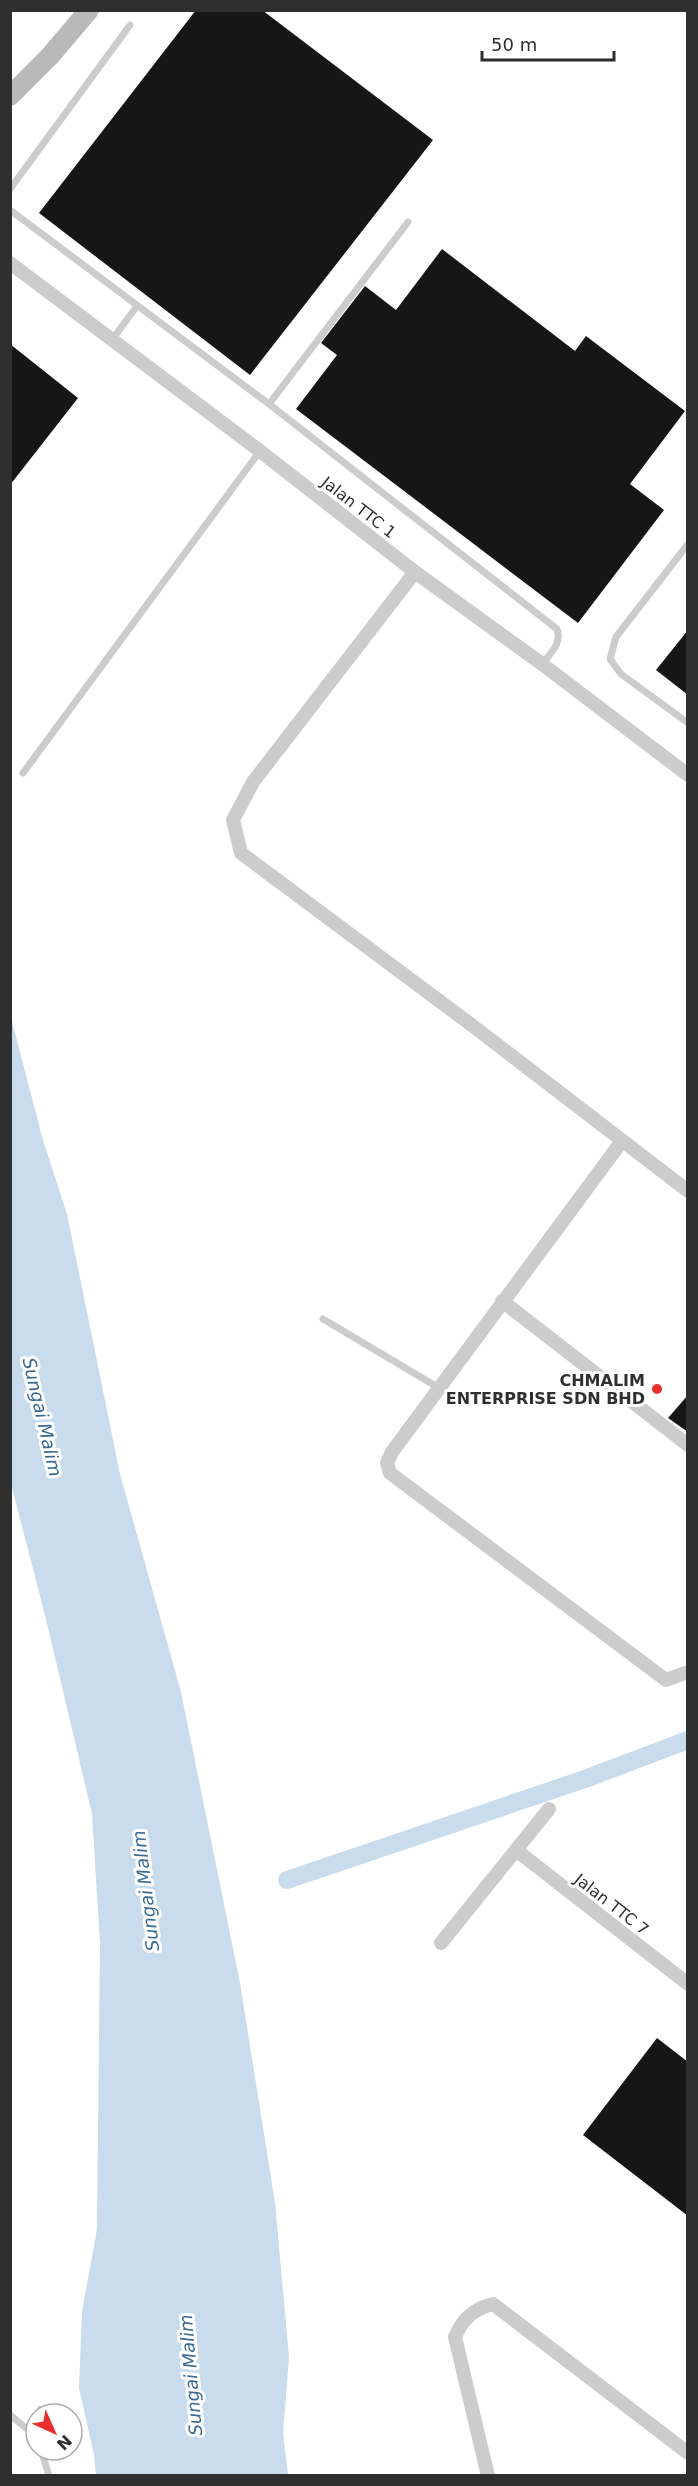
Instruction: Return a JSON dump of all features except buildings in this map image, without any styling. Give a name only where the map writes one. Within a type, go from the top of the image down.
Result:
[{"type":"main road","points":[[10,96],[50,56],[89,10]]},
{"type":"street","name":"Jalan TTC 1","points":[[10,263],[260,451],[415,572],[542,664],[687,775]]},
{"type":"street","points":[[415,572],[253,782],[233,820],[242,853],[469,1023],[687,1191]]},
{"type":"street","points":[[622,1141],[502,1301],[392,1452],[387,1463],[390,1473],[666,1680],[687,1672]]},
{"type":"street","points":[[502,1301],[687,1445]]},
{"type":"street","points":[[441,1942],[549,1809]]},
{"type":"street","name":"Jalan TTC 7","points":[[516,1850],[687,1984]]},
{"type":"street","points":[[488,2475],[456,2337],[460,2325],[469,2315],[478,2308],[493,2304],[687,2452]]},
{"type":"lane","points":[[10,189],[130,25]]},
{"type":"lane","points":[[10,210],[269,404],[557,629],[560,637],[558,643],[542,664]]},
{"type":"lane","points":[[269,404],[408,222]]},
{"type":"lane","points":[[112,340],[137,306]]},
{"type":"lane","points":[[23,773],[260,451]]},
{"type":"lane","points":[[687,544],[616,637],[610,659],[621,674],[687,723]]},
{"type":"lane","points":[[323,1319],[439,1388]]},
{"type":"lane","points":[[10,2415],[24,2426]]},
{"type":"water","name":"Sungai Malim","points":[[10,1014],[43,1140],[67,1214],[120,1474],[181,1692],[240,1983],[275,2203],[289,2357],[283,2433],[288,2475],[96,2475],[84,2402],[79,2388],[82,2312],[97,2229],[100,1943],[92,1814],[46,1619],[11,1484]]},
{"type":"waterway","points":[[287,1880],[585,1779],[688,1740]]},
{"type":"place","name":"CHMALIM ENTERPRISE SDN BHD","points":[[657,1389]]}]
